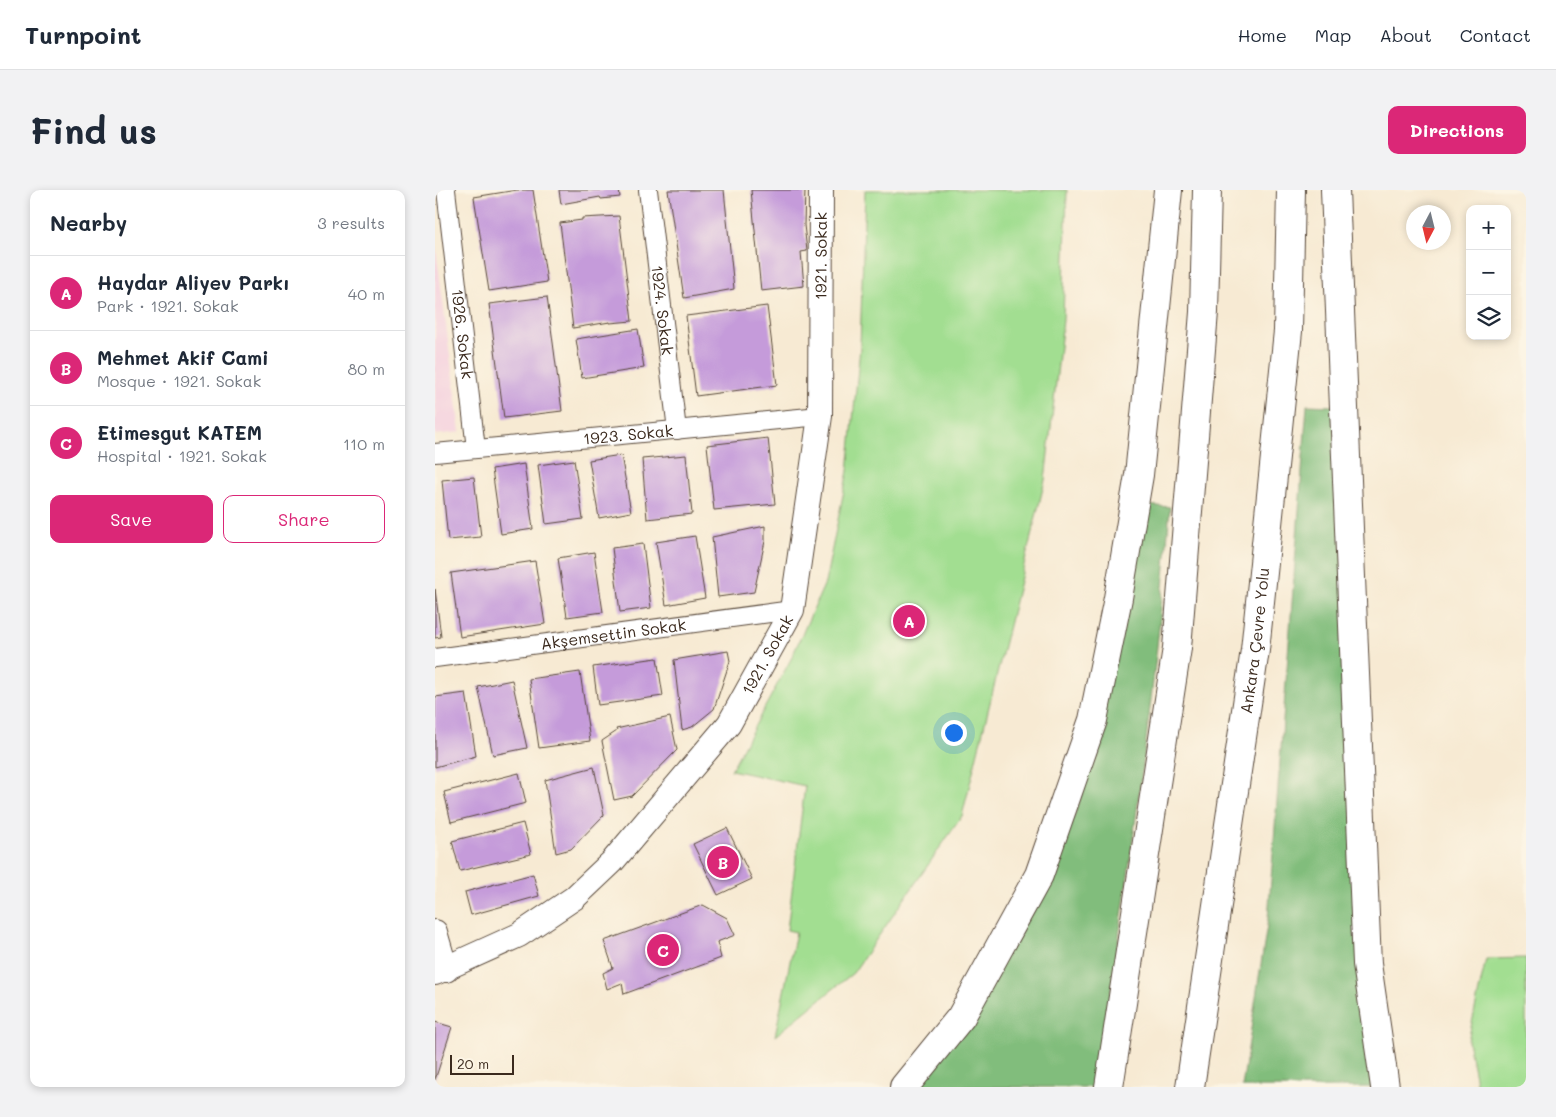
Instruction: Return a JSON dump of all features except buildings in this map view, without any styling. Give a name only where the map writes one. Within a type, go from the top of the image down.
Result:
[{"type":"highway","points":[[904,1087],[961,1017],[1039,875],[1093,720],[1118,598],[1139,474],[1168,190]]},
{"type":"highway","points":[[1109,1087],[1177,648],[1204,312],[1207,190]]},
{"type":"highway","name":"Ankara Çevre Yolu","points":[[1189,1087],[1255,650],[1288,331],[1291,190]]},
{"type":"highway","points":[[1335,190],[1367,964],[1385,1087]]},
{"type":"street","name":"1926. Sokak","points":[[446,190],[476,449]]},
{"type":"street","name":"1924. Sokak","points":[[648,190],[677,430]]},
{"type":"street","name":"1921. Sokak","points":[[440,972],[519,935],[574,898],[612,862],[729,724],[792,610],[820,416],[821,190]]},
{"type":"street","name":"1923. Sokak","points":[[435,453],[820,416]]},
{"type":"street","name":"Akşemsettin Sokak","points":[[435,658],[792,610]]},
{"type":"street","points":[[435,932],[440,972]]},
{"type":"shaded area","points":[[435,241],[460,432],[435,435]]},
{"type":"green space","points":[[865,190],[1067,190],[1063,320],[1045,480],[962,816],[853,973],[775,1036],[796,932],[787,930],[805,786],[731,770],[791,659],[825,583],[848,471],[860,348]]},
{"type":"green space","points":[[1307,405],[1333,406],[1375,1087],[1242,1087],[1268,919]]},
{"type":"green space","points":[[1146,505],[1170,507],[1164,580],[1139,798],[1096,1087],[914,1087],[1050,878],[1079,803],[1120,640]]},
{"type":"green space","points":[[1526,958],[1526,1087],[1477,1087],[1468,1041],[1486,959]]},
{"type":"place","name":"Haydar Aliyev Parkı","points":[[909,621]]},
{"type":"place","name":"Mehmet Akif Cami","points":[[723,862]]},
{"type":"place","name":"Etimesgut KATEM","points":[[663,950]]}]
